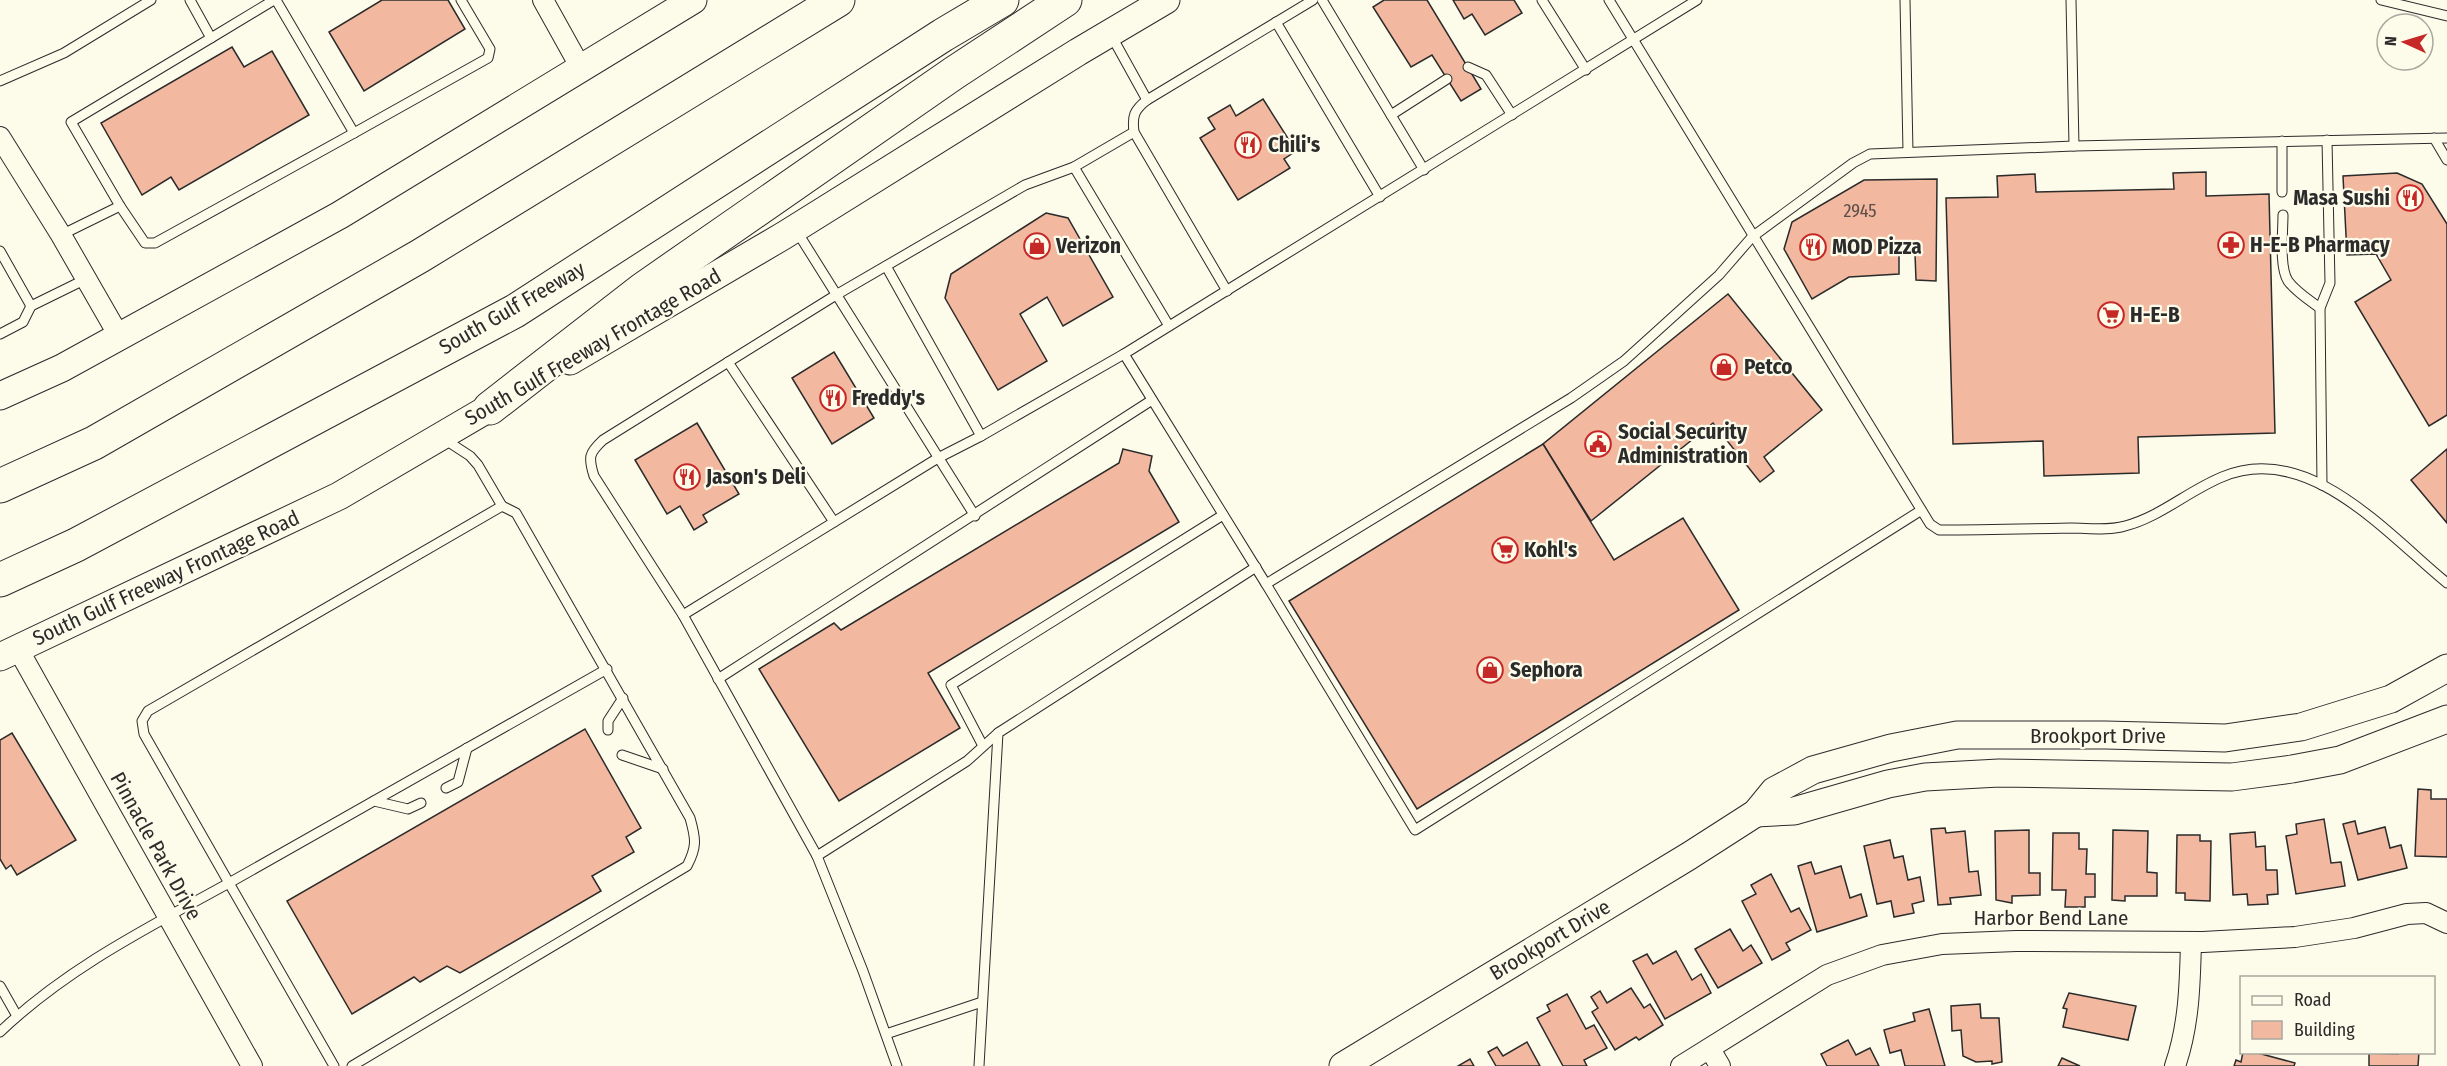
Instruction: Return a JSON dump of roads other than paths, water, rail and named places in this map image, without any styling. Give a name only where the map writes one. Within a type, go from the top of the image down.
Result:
[{"type":"highway","points":[[0,486],[94,443],[420,256],[838,0]]},
{"type":"highway","name":"South Gulf Freeway","points":[[0,580],[76,545],[515,311],[934,41],[1002,0]]},
{"type":"highway","points":[[490,408],[643,289],[954,73],[1065,0]]},
{"type":"main road","points":[[0,396],[62,368],[340,215],[693,0]]},
{"type":"main road","name":"South Gulf Freeway Frontage Road","points":[[9,653],[339,496],[795,228],[1166,0]]},
{"type":"main road","name":"Brookport Drive","points":[[1343,1066],[1689,856],[1756,813],[1774,791],[1813,770],[1891,747],[1957,735],[2225,738],[2301,727],[2391,699],[2447,668]]},
{"type":"main road","name":"Brookport Drive","points":[[1756,813],[1794,811],[1888,784],[1925,777],[1999,773],[2232,777],[2292,769],[2340,760],[2447,718]]},
{"type":"street","points":[[543,0],[582,69]]},
{"type":"street","points":[[0,137],[119,336]]},
{"type":"street","name":"Pinnacle Park Drive","points":[[9,653],[168,917],[252,1066]]},
{"type":"street","name":"Harbor Bend Lane","points":[[1681,1066],[1827,975],[1882,955],[1942,944],[2016,941],[2191,942],[2295,937],[2355,928],[2407,914],[2426,913],[2447,923]]},
{"type":"street","points":[[2175,1066],[2182,1046],[2190,992],[2191,942]]},
{"type":"street","points":[[1710,1048],[1720,1066]]},
{"type":"lane","points":[[0,81],[64,53],[151,0]]},
{"type":"lane","points":[[190,0],[211,38]]},
{"type":"lane","points":[[354,133],[275,0],[71,122],[120,206],[145,243],[155,243],[354,133],[488,58],[490,49],[461,0]]},
{"type":"lane","points":[[1227,291],[1134,132],[1132,117],[1136,108],[1147,100],[1313,0]]},
{"type":"lane","points":[[1323,0],[1424,170]]},
{"type":"lane","points":[[1542,0],[1586,70]]},
{"type":"lane","points":[[1609,0],[1752,237],[1930,524],[1939,530],[2122,527],[2163,510],[2223,476],[2249,470],[2276,470],[2322,485],[2356,505],[2447,583]]},
{"type":"lane","points":[[683,615],[938,458],[1124,354],[1634,41],[1696,0]]},
{"type":"lane","points":[[1905,0],[1908,152]]},
{"type":"lane","points":[[2071,0],[2074,146]]},
{"type":"lane","points":[[2381,0],[2447,16]]},
{"type":"lane","points":[[1276,22],[1380,197]]},
{"type":"lane","points":[[1110,33],[1147,100]]},
{"type":"lane","points":[[1468,67],[1486,75],[1512,115]]},
{"type":"lane","points":[[1391,115],[1447,79]]},
{"type":"lane","points":[[897,1066],[817,856],[683,615],[594,476],[590,462],[592,451],[603,440],[886,266],[1025,185],[1074,167],[1134,132]]},
{"type":"lane","points":[[2434,138],[2447,160]]},
{"type":"lane","points":[[1266,584],[1615,369],[1719,275],[1752,237],[1853,163],[1870,154],[2074,146],[2447,138]]},
{"type":"lane","points":[[2322,485],[2320,308],[2330,283],[2327,140]]},
{"type":"lane","points":[[2282,141],[2282,192]]},
{"type":"lane","points":[[1074,167],[1169,326]]},
{"type":"lane","points":[[61,236],[120,206]]},
{"type":"lane","points":[[2283,215],[2283,263],[2286,279],[2320,308]]},
{"type":"lane","points":[[795,228],[975,516]]},
{"type":"lane","points":[[0,251],[31,306]]},
{"type":"lane","points":[[886,266],[981,436]]},
{"type":"lane","points":[[0,334],[23,322],[31,306],[86,279]]},
{"type":"lane","points":[[1124,354],[1415,830],[1920,511]]},
{"type":"lane","points":[[728,362],[834,522]]},
{"type":"lane","points":[[718,679],[975,516],[1152,400]]},
{"type":"lane","points":[[352,1066],[687,866],[695,851],[695,835],[690,818],[516,513],[502,506],[478,465],[470,456],[441,436]]},
{"type":"lane","points":[[334,1066],[144,734],[142,721],[148,711],[502,506]]},
{"type":"lane","points":[[982,747],[951,684],[1223,515]]},
{"type":"lane","points":[[817,856],[967,761],[998,733],[1256,567]]},
{"type":"lane","points":[[0,1032],[55,985],[129,938],[607,669]]},
{"type":"lane","points":[[608,730],[608,721],[623,698]]},
{"type":"lane","points":[[978,1066],[998,733]]},
{"type":"lane","points":[[446,788],[458,782],[467,748]]},
{"type":"lane","points":[[622,755],[663,769]]},
{"type":"lane","points":[[374,801],[408,809],[421,803]]},
{"type":"lane","points":[[0,986],[17,1016]]},
{"type":"lane","points":[[886,1035],[982,1002]]},
{"type":"place","name":"Chili's","points":[[1248,145]]},
{"type":"place","name":"Masa Sushi","points":[[2410,198]]},
{"type":"place","name":"H-E-B Pharmacy","points":[[2231,245]]},
{"type":"place","name":"Verizon","points":[[1037,246]]},
{"type":"place","name":"MOD Pizza","points":[[1813,247]]},
{"type":"place","name":"H-E-B","points":[[2111,315]]},
{"type":"place","name":"Petco","points":[[1724,367]]},
{"type":"place","name":"Freddy's","points":[[833,398]]},
{"type":"place","name":"Social Security Administration","points":[[1598,444]]},
{"type":"place","name":"Jason's Deli","points":[[687,477]]},
{"type":"place","name":"Kohl's","points":[[1505,550]]},
{"type":"place","name":"Sephora","points":[[1490,670]]}]
